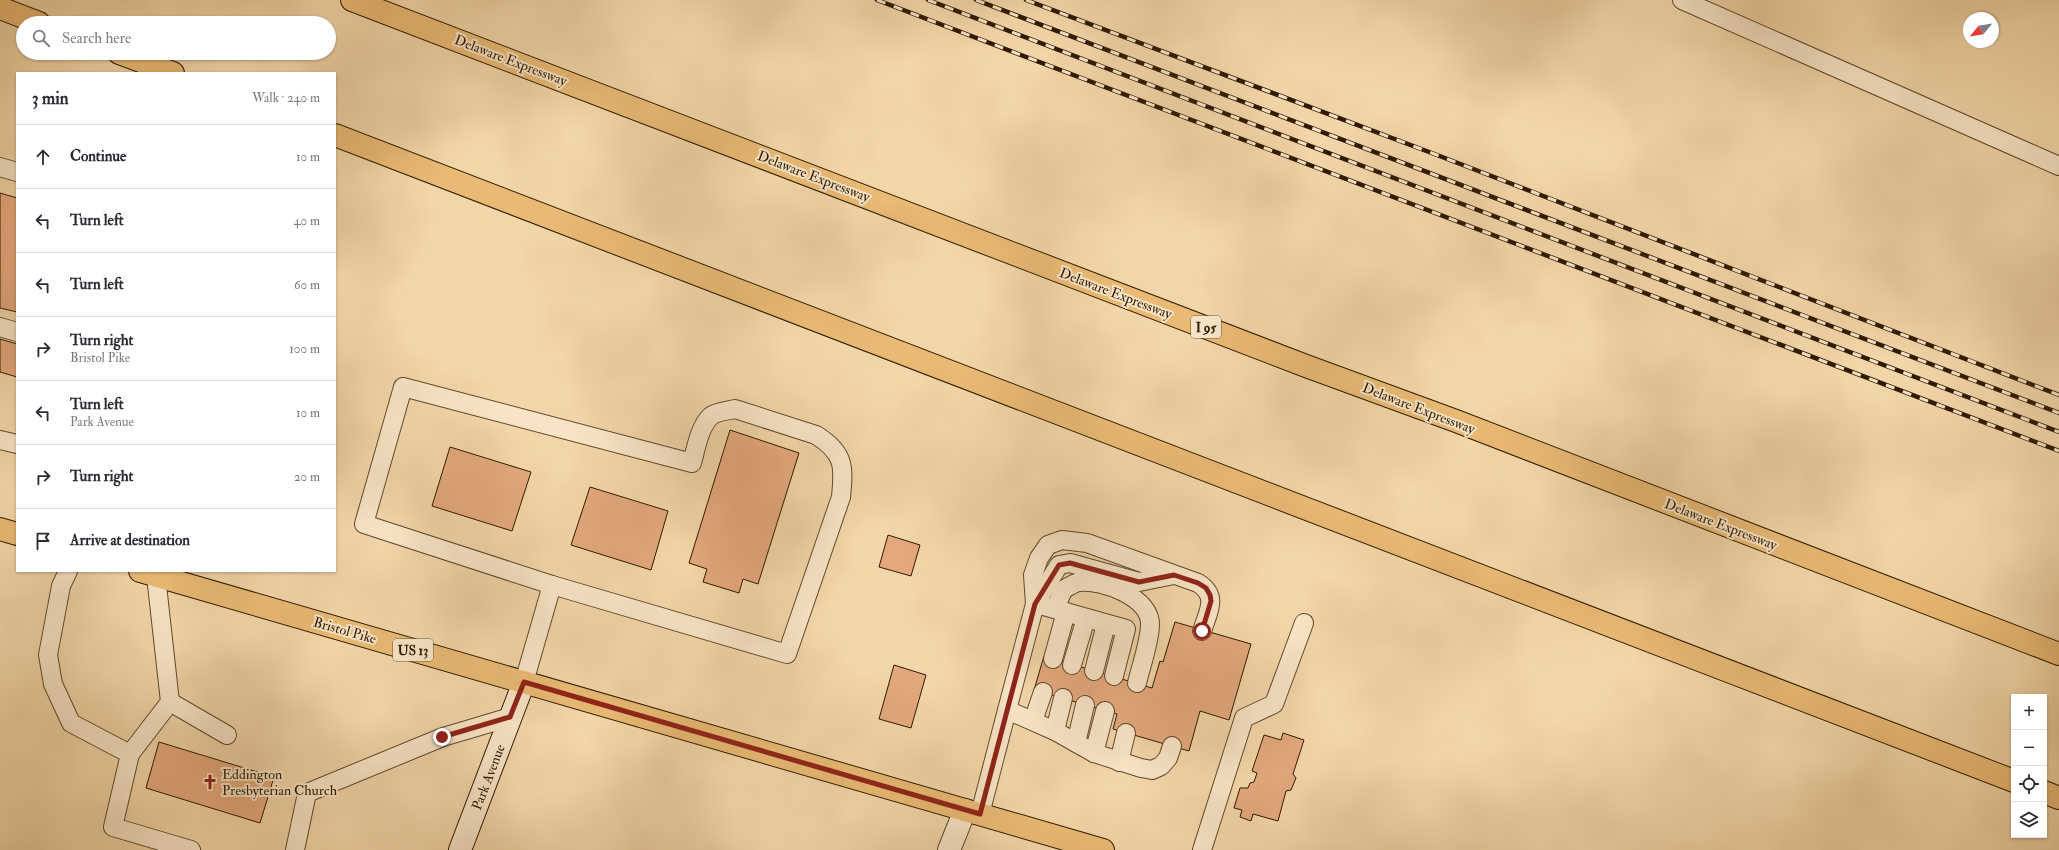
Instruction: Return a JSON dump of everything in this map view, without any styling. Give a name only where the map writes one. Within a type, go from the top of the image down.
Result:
[{"type":"main road","name":"Delaware Expressway","points":[[352,0],[2059,654]]},
{"type":"main road","points":[[0,8],[21,16]]},
{"type":"main road","points":[[138,60],[170,72]]},
{"type":"main road","points":[[336,135],[2011,780]]},
{"type":"main road","points":[[0,529],[16,534]]},
{"type":"main road","name":"Bristol Pike","points":[[148,573],[1100,850]]},
{"type":"main road","points":[[2047,793],[2059,798]]},
{"type":"street","name":"Park Avenue","points":[[460,850],[524,682]]},
{"type":"street","points":[[949,850],[972,812]]},
{"type":"lane","points":[[1682,0],[2059,166]]},
{"type":"lane","points":[[0,167],[16,172]]},
{"type":"lane","points":[[0,328],[16,332]]},
{"type":"lane","points":[[403,387],[692,463],[703,428],[711,416],[723,411],[735,409],[816,435],[826,442],[839,456],[844,470],[841,497],[787,654],[552,584],[364,524],[403,387]]},
{"type":"lane","points":[[0,440],[16,444]]},
{"type":"lane","points":[[1035,604],[1033,575],[1039,558],[1048,545],[1062,540],[1087,543],[1198,583],[1206,588],[1210,595],[1211,601],[1202,631]]},
{"type":"lane","points":[[972,812],[1007,710],[1035,604],[1059,565],[1070,563],[1139,582],[1174,575]]},
{"type":"lane","points":[[68,572],[62,586],[48,655],[53,684],[71,723],[130,754]]},
{"type":"lane","points":[[148,573],[170,702],[130,754],[113,827],[191,850]]},
{"type":"lane","points":[[1053,659],[1063,590],[1078,582],[1099,583],[1137,599],[1145,608],[1150,625],[1137,683]]},
{"type":"lane","points":[[524,682],[552,584]]},
{"type":"lane","points":[[1035,604],[1126,629],[1114,676]]},
{"type":"lane","points":[[1072,665],[1086,618]]},
{"type":"lane","points":[[1202,850],[1244,718],[1274,704],[1304,623]]},
{"type":"lane","points":[[1094,671],[1106,624]]},
{"type":"lane","points":[[1033,721],[1043,692]]},
{"type":"lane","points":[[1055,731],[1063,698]]},
{"type":"lane","points":[[170,702],[227,735]]},
{"type":"lane","points":[[1076,743],[1085,705]]},
{"type":"lane","points":[[1007,710],[1055,731],[1094,754],[1152,770],[1161,766],[1168,758],[1172,746]]},
{"type":"lane","points":[[1094,754],[1105,711]]},
{"type":"lane","points":[[295,850],[307,793],[442,737],[510,717]]},
{"type":"lane","points":[[1119,762],[1126,733]]},
{"type":"building","points":[[0,193],[16,198],[16,312],[0,308]]},
{"type":"building","points":[[0,339],[16,344],[16,377],[0,372]]},
{"type":"building","points":[[730,430],[799,453],[758,584],[743,579],[739,593],[703,582],[707,569],[689,563]]},
{"type":"building","points":[[450,447],[531,472],[512,531],[432,506]]},
{"type":"building","points":[[590,487],[668,511],[651,570],[571,545]]},
{"type":"building","points":[[888,535],[920,545],[911,576],[879,567]]},
{"type":"building","points":[[1175,622],[1251,644],[1229,720],[1200,711],[1189,751],[1113,729],[1117,714],[1034,690],[1044,656],[1152,688],[1160,661],[1163,662]]},
{"type":"building","points":[[894,665],[926,675],[911,728],[879,719]]},
{"type":"building","points":[[1283,733],[1304,740],[1293,774],[1296,778],[1291,790],[1286,791],[1278,821],[1253,814],[1251,821],[1240,817],[1242,810],[1234,808],[1240,788],[1248,788],[1250,783],[1254,782],[1257,773],[1252,771],[1264,735],[1281,740]]},
{"type":"building","name":"Eddington Presbyterian Church","points":[[159,742],[274,777],[260,823],[146,788]]},
{"type":"railway","points":[[877,0],[2059,451]]},
{"type":"railway","points":[[928,0],[2059,432]]},
{"type":"railway","points":[[976,0],[2059,413]]},
{"type":"railway","points":[[1026,0],[1437,155],[2059,395]]},
{"type":"place","name":"Eddington Presbyterian Church","points":[[210,782]]},
{"type":"route","points":[[442,737],[510,717],[524,682],[980,814],[1035,604],[1059,565],[1070,563],[1139,582],[1174,575],[1198,583],[1206,588],[1210,595],[1211,601],[1202,631]]}]
